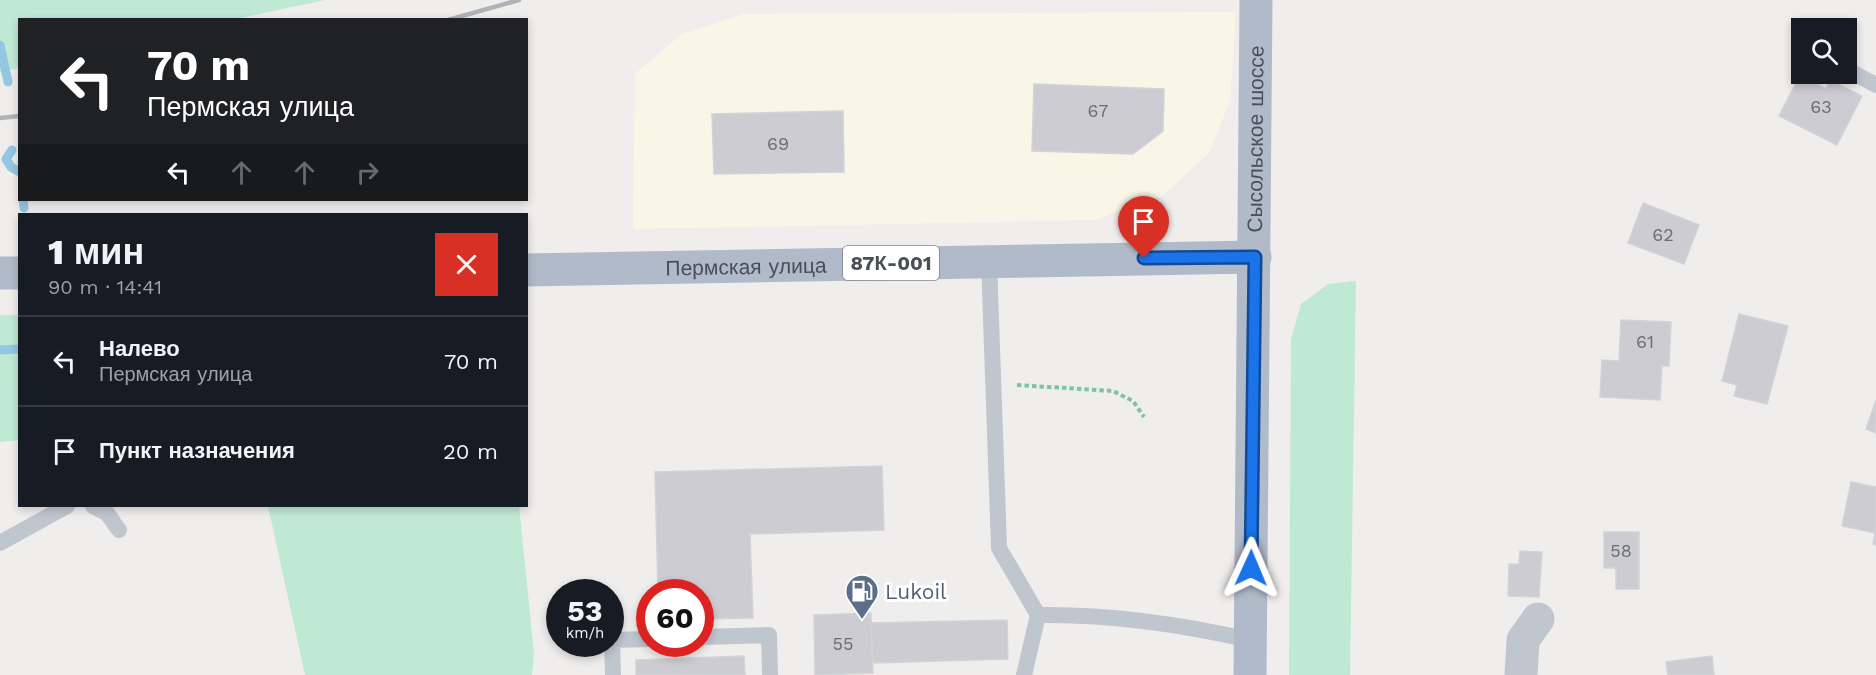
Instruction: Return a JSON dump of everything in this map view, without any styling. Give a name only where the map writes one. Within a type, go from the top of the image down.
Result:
[{"type":"main road","name":"Сысольское шоссе","points":[[1250,675],[1256,0]]},
{"type":"main road","name":"Пермская улица","points":[[528,270],[1255,257]]},
{"type":"main road","points":[[0,273],[18,273]]},
{"type":"street","points":[[1521,675],[1522,640],[1538,619]]},
{"type":"lane","points":[[1857,75],[1876,85]]},
{"type":"lane","points":[[988,261],[999,548],[1038,615],[1024,675]]},
{"type":"lane","points":[[0,543],[66,507]]},
{"type":"lane","points":[[95,507],[107,513],[119,530]]},
{"type":"lane","points":[[1038,615],[1081,615],[1179,625],[1250,640]]},
{"type":"lane","points":[[714,637],[769,635],[770,675]]},
{"type":"lane","points":[[614,675],[612,640],[636,639]]},
{"type":"path","points":[[993,383],[1113,392],[1133,401],[1143,417]]},
{"type":"shaded area","points":[[1236,12],[1230,101],[1209,153],[1162,196],[1095,220],[633,229],[635,74],[682,34],[744,14]]},
{"type":"green space","points":[[0,0],[325,0],[241,18],[18,18],[18,68],[0,72]]},
{"type":"green space","points":[[1356,281],[1350,675],[1289,675],[1291,339],[1301,304],[1328,284]]},
{"type":"green space","points":[[0,315],[18,315],[18,440],[0,442]]},
{"type":"green space","points":[[268,507],[519,507],[534,653],[532,675],[305,675]]},
{"type":"building","points":[[1034,84],[1164,89],[1163,131],[1133,154],[1032,151]]},
{"type":"building","points":[[1795,84],[1817,84],[1826,89],[1828,84],[1838,84],[1862,96],[1837,145],[1779,116]]},
{"type":"building","points":[[843,111],[844,172],[714,174],[712,114]]},
{"type":"building","points":[[1643,203],[1699,225],[1684,264],[1628,243]]},
{"type":"building","points":[[1739,314],[1788,326],[1767,404],[1734,396],[1737,385],[1722,381]]},
{"type":"building","points":[[1621,320],[1671,322],[1669,366],[1662,366],[1660,400],[1600,397],[1602,360],[1619,361]]},
{"type":"building","points":[[1876,400],[1876,433],[1866,429]]},
{"type":"building","points":[[882,466],[884,530],[750,534],[753,618],[714,619],[714,579],[658,579],[655,472]]},
{"type":"building","points":[[1851,482],[1876,487],[1876,545],[1873,544],[1875,533],[1842,526]]},
{"type":"building","points":[[1604,532],[1639,532],[1639,589],[1616,589],[1616,568],[1604,568]]},
{"type":"building","points":[[1520,551],[1542,552],[1539,597],[1508,596],[1509,564],[1519,564]]},
{"type":"building","points":[[871,613],[873,673],[815,675],[814,615]]},
{"type":"building","points":[[1007,620],[1008,659],[873,663],[871,623]]},
{"type":"building","points":[[744,656],[745,675],[636,675],[636,660]]},
{"type":"building","points":[[1712,656],[1714,675],[1668,675],[1666,662]]},
{"type":"waterway","points":[[0,45],[8,82]]},
{"type":"waterway","points":[[12,150],[6,159],[11,167],[18,171]]},
{"type":"waterway","points":[[23,201],[24,208]]},
{"type":"waterway","points":[[0,350],[18,349]]},
{"type":"railway","points":[[455,18],[519,0]]},
{"type":"railway","points":[[0,118],[18,116]]},
{"type":"place","name":"Lukoil","points":[[862,620]]},
{"type":"route","points":[[1144,258],[1255,257],[1251,568]]}]
